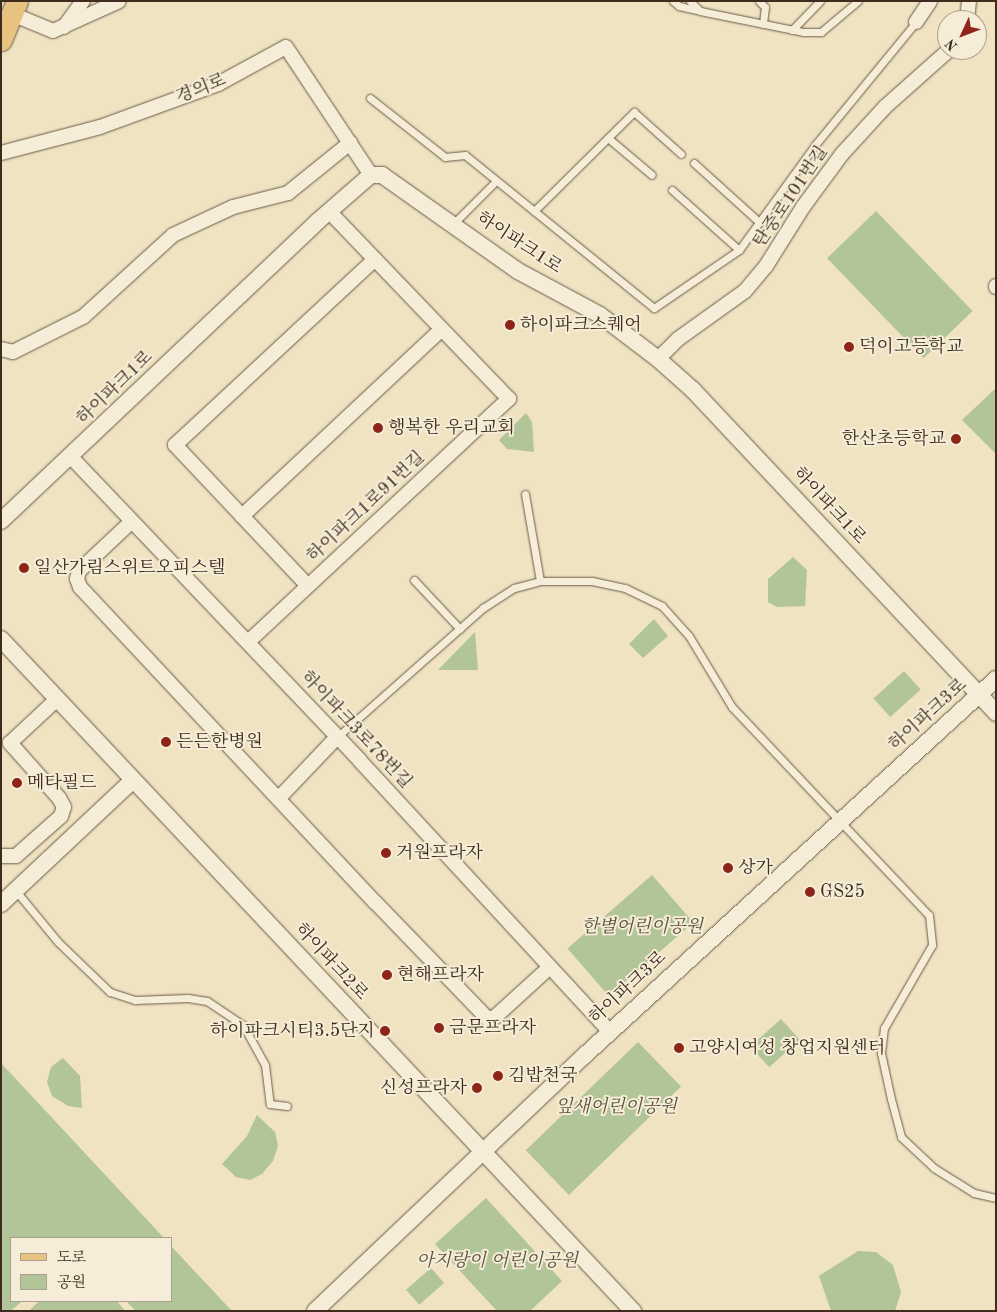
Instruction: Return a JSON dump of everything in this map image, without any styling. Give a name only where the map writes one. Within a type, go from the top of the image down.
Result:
[{"type":"main road","points":[[1,40],[14,8]]},
{"type":"street","points":[[64,28],[84,1]]},
{"type":"street","points":[[14,8],[53,31],[64,28],[119,1]]},
{"type":"street","points":[[916,22],[930,1]]},
{"type":"street","name":"경의로","points":[[1,153],[100,126],[218,84],[286,47],[371,175]]},
{"type":"street","name":"탄중로101번길","points":[[658,358],[678,339],[745,292],[766,266],[803,208],[842,154],[886,106],[939,60]]},
{"type":"street","points":[[1,349],[13,352],[83,317],[173,235],[233,207],[288,193],[350,143]]},
{"type":"street","name":"하이파크1로","points":[[1,521],[71,457],[329,211],[371,175],[388,178],[518,271],[600,315],[658,358],[693,390],[996,713]]},
{"type":"street","name":"하이파크1로91번길","points":[[248,642],[509,399],[329,211]]},
{"type":"street","name":"하이파크1로91번길","points":[[308,586],[175,445],[375,259]]},
{"type":"street","points":[[242,516],[441,330]]},
{"type":"street","name":"하이파크3로78번길","points":[[71,457],[131,522],[248,642],[610,1032]]},
{"type":"street","points":[[131,522],[79,571],[77,579],[80,587],[482,1016],[495,1017],[550,967]]},
{"type":"street","name":"하이파크2로","points":[[1,639],[633,1311]]},
{"type":"street","name":"하이파크3로","points":[[315,1311],[610,1032],[996,679]]},
{"type":"street","points":[[1,856],[16,856],[61,816],[64,807],[60,798],[10,743],[57,699]]},
{"type":"street","points":[[279,798],[337,737]]},
{"type":"street","points":[[1,904],[133,780]]},
{"type":"lane","points":[[673,1],[678,6],[700,11],[792,30],[821,32],[858,1]]},
{"type":"lane","points":[[690,1],[700,11]]},
{"type":"lane","points":[[759,1],[765,8],[763,24]]},
{"type":"lane","points":[[792,30],[820,1]]},
{"type":"lane","points":[[370,98],[445,157],[465,155],[654,308],[739,250],[815,145],[916,22]]},
{"type":"lane","points":[[534,211],[634,112],[681,154]]},
{"type":"lane","points":[[608,138],[652,175]]},
{"type":"lane","points":[[694,163],[760,222]]},
{"type":"lane","points":[[453,224],[496,181]]},
{"type":"lane","points":[[672,190],[739,250]]},
{"type":"lane","points":[[525,494],[540,581]]},
{"type":"lane","points":[[414,580],[460,629]]},
{"type":"lane","points":[[337,737],[483,608],[514,588],[540,581],[592,582],[625,588],[662,606],[690,636],[732,707],[929,916],[932,945],[897,1002],[883,1036],[880,1053],[901,1137],[934,1168],[974,1192],[996,1198]]},
{"type":"lane","points":[[15,891],[58,942],[110,992],[135,1000],[188,998],[207,1001],[243,1025],[265,1065],[270,1104],[287,1106]]},
{"type":"green space","points":[[876,211],[973,311],[924,358],[827,258]]},
{"type":"green space","points":[[996,388],[996,454],[962,420]]},
{"type":"green space","points":[[526,413],[532,422],[534,452],[507,449],[499,440]]},
{"type":"green space","points":[[793,557],[807,570],[805,606],[777,607],[768,602],[768,579]]},
{"type":"green space","points":[[654,619],[668,636],[643,658],[629,644]]},
{"type":"green space","points":[[475,632],[478,670],[438,670]]},
{"type":"green space","points":[[904,671],[921,690],[890,717],[874,698]]},
{"type":"green space","name":"한별어린이공원","points":[[652,875],[693,923],[609,996],[567,948]]},
{"type":"green space","points":[[781,1019],[800,1040],[769,1067],[751,1046]]},
{"type":"green space","name":"잎새어린이공원","points":[[638,1042],[681,1087],[569,1195],[526,1150]]},
{"type":"green space","points":[[63,1058],[80,1076],[82,1108],[68,1106],[52,1096],[47,1082],[51,1067]]},
{"type":"green space","points":[[1,1063],[163,1237],[10,1237],[10,1302],[21,1302],[11,1311],[1,1311]]},
{"type":"green space","points":[[257,1115],[275,1132],[278,1146],[273,1161],[262,1174],[250,1180],[236,1177],[222,1164],[247,1136]]},
{"type":"green space","name":"아지랑이 어린이공원","points":[[486,1198],[562,1281],[530,1311],[497,1311],[435,1244]]},
{"type":"green space","points":[[172,1247],[232,1311],[136,1311],[127,1302],[172,1302]]},
{"type":"green space","points":[[858,1251],[876,1252],[893,1265],[901,1292],[895,1311],[831,1311],[819,1276]]},
{"type":"green space","points":[[431,1268],[444,1283],[419,1305],[406,1290]]},
{"type":"green space","points":[[38,1302],[118,1302],[125,1311],[29,1311]]},
{"type":"place","name":"하이파크스퀘어","points":[[510,325]]},
{"type":"place","name":"덕이고등학교","points":[[849,347]]},
{"type":"place","name":"행복한 우리교회","points":[[378,428]]},
{"type":"place","name":"한산초등학교","points":[[956,439]]},
{"type":"place","name":"일산가림스위트오피스텔","points":[[24,568]]},
{"type":"place","name":"든든한병원","points":[[166,742]]},
{"type":"place","name":"메타필드","points":[[17,783]]},
{"type":"place","name":"거원프라자","points":[[386,853]]},
{"type":"place","name":"상가","points":[[728,868]]},
{"type":"place","name":"GS25","points":[[810,892]]},
{"type":"place","name":"현해프라자","points":[[387,975]]},
{"type":"place","name":"금문프라자","points":[[439,1028]]},
{"type":"place","name":"하이파크시티3.5단지","points":[[385,1031]]},
{"type":"place","name":"고양시여성 창업지원센터","points":[[679,1048]]},
{"type":"place","name":"김밥천국","points":[[498,1076]]},
{"type":"place","name":"신성프라자","points":[[477,1088]]}]
